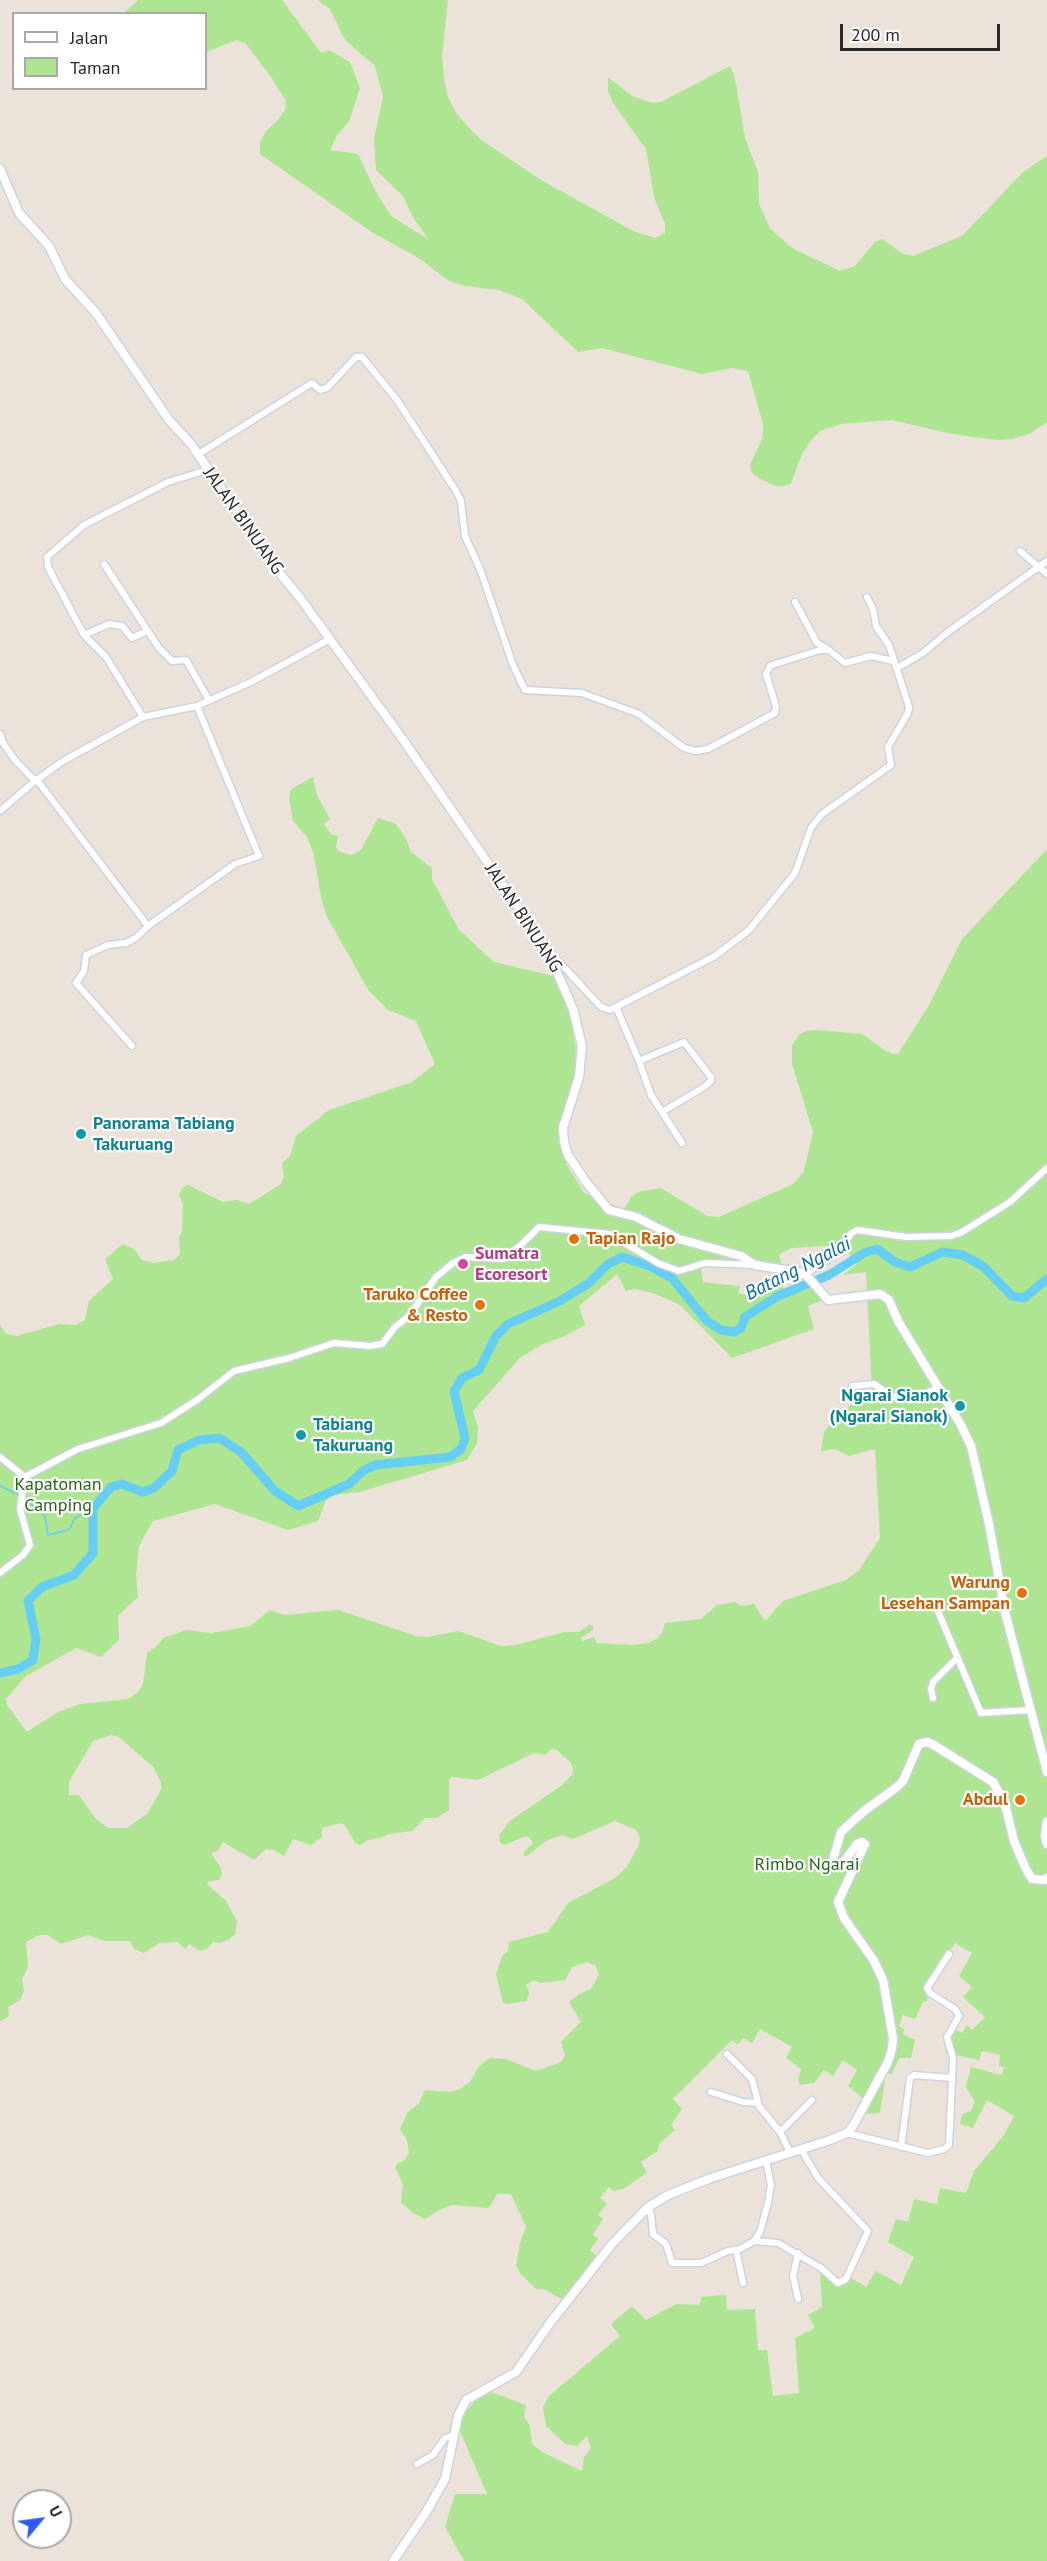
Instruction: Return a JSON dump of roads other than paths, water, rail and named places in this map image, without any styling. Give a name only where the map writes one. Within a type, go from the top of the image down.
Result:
[{"type":"main road","name":"JALAN BINUANG","points":[[0,169],[19,213],[49,246],[69,284],[96,313],[169,420],[191,444],[274,566],[330,639],[547,949],[573,1009],[582,1046],[579,1077],[562,1128],[568,1155],[609,1210],[636,1217],[679,1239],[741,1256],[755,1265],[790,1269],[806,1276]]},
{"type":"main road","points":[[806,1276],[828,1300],[868,1294],[880,1294],[886,1297],[971,1446],[989,1524],[1005,1612],[1047,1772]]},
{"type":"main road","points":[[393,2561],[425,2514],[445,2479],[458,2416],[466,2400],[516,2372],[612,2244],[647,2208],[668,2195],[847,2133],[888,2062],[893,2038],[883,1980],[844,1918],[838,1902],[865,1844],[862,1842],[857,1844],[840,1867],[836,1867],[833,1860],[841,1832],[903,1781],[919,1744],[927,1742],[973,1767],[993,1782],[1005,1804],[1014,1840],[1025,1868],[1032,1879],[1045,1880],[1047,1878]]},
{"type":"main road","points":[[1047,1822],[1045,1836],[1047,1844]]},
{"type":"street","points":[[197,455],[312,383],[320,390],[327,388],[356,357],[362,357],[397,400],[461,501],[465,536],[480,569],[513,665],[525,690],[582,693],[639,714],[670,739],[684,748],[696,751],[717,745],[775,713],[776,706],[767,680],[767,670],[770,666],[820,650],[829,650]]},
{"type":"street","points":[[143,717],[106,657],[84,635],[48,567],[47,557],[84,525],[168,482],[207,470]]},
{"type":"street","points":[[1020,551],[1047,574]]},
{"type":"street","points":[[897,668],[923,653],[948,632],[1047,561]]},
{"type":"street","points":[[104,564],[168,659],[186,660],[209,700]]},
{"type":"street","points":[[547,949],[601,1007],[610,1010],[715,956],[749,930],[795,873],[797,862],[811,828],[822,814],[891,765],[888,747],[908,713],[909,707],[889,645],[876,626],[873,609],[867,597]]},
{"type":"street","points":[[795,602],[817,643],[845,663],[871,656],[893,661]]},
{"type":"street","points":[[84,635],[109,624],[122,626],[132,638],[147,631]]},
{"type":"street","points":[[0,811],[36,780],[63,761],[143,717],[196,706],[251,682],[330,639]]},
{"type":"street","points":[[132,1046],[76,984],[84,971],[86,955],[108,945],[126,943],[137,937],[148,926],[235,864],[259,856],[196,706]]},
{"type":"street","points":[[0,734],[3,743],[15,760],[36,780],[148,926]]},
{"type":"street","points":[[616,1007],[651,1095],[682,1143]]},
{"type":"street","points":[[639,1061],[684,1042],[711,1077],[711,1081],[704,1087],[662,1112]]},
{"type":"street","points":[[806,1276],[833,1256],[848,1237],[857,1230],[892,1237],[956,1234],[1010,1202],[1047,1168]]},
{"type":"street","points":[[0,1573],[23,1556],[30,1545],[20,1514],[25,1478],[78,1449],[161,1423],[197,1400],[234,1371],[289,1359],[334,1344],[370,1346],[382,1344],[395,1327],[409,1316],[436,1277],[453,1263],[466,1257],[503,1258],[521,1245],[539,1227],[609,1234],[658,1263],[679,1271],[705,1263],[755,1265]]},
{"type":"street","points":[[852,1386],[874,1384],[893,1397],[904,1395],[915,1397],[939,1388]]},
{"type":"street","points":[[0,1457],[25,1478]]},
{"type":"street","points":[[934,1602],[981,1713],[1030,1710]]},
{"type":"street","points":[[933,1698],[931,1689],[933,1682],[957,1658]]},
{"type":"street","points":[[847,2133],[928,2153],[948,2148],[953,2058],[948,2037],[959,2016],[955,2009],[930,1993],[927,1988],[949,1954]]},
{"type":"street","points":[[727,2054],[752,2079],[761,2110],[780,2132],[790,2152]]},
{"type":"street","points":[[901,2147],[910,2078],[914,2075],[952,2078]]},
{"type":"street","points":[[711,2092],[743,2102],[758,2103]]},
{"type":"street","points":[[780,2132],[812,2100]]},
{"type":"street","points":[[754,2241],[778,2243],[798,2253],[840,2283],[846,2279],[868,2231],[818,2178],[801,2149]]},
{"type":"street","points":[[647,2208],[651,2214],[653,2234],[666,2244],[672,2263],[701,2263],[729,2250],[736,2250],[754,2241],[760,2232],[771,2192],[766,2160]]},
{"type":"street","points":[[736,2250],[744,2283]]},
{"type":"street","points":[[798,2253],[793,2276],[798,2299]]},
{"type":"street","points":[[417,2464],[433,2456],[445,2438],[454,2435]]},
{"type":"waterway","name":"Batang Ngalai","points":[[0,1673],[18,1669],[33,1660],[36,1639],[28,1601],[42,1587],[74,1575],[93,1553],[93,1509],[111,1487],[122,1484],[143,1492],[154,1488],[172,1471],[178,1450],[199,1440],[219,1438],[241,1452],[275,1491],[298,1506],[349,1484],[363,1471],[375,1465],[450,1457],[461,1449],[465,1438],[454,1391],[462,1378],[479,1370],[496,1336],[508,1324],[560,1301],[589,1283],[608,1264],[622,1257],[652,1267],[672,1278],[707,1321],[721,1330],[734,1332],[741,1328],[745,1317],[778,1296],[829,1275],[864,1253],[877,1249],[895,1262],[910,1267],[943,1252],[963,1255],[984,1267],[1012,1296],[1024,1298],[1047,1279]]},
{"type":"waterway","points":[[0,1486],[21,1496]]},
{"type":"waterway","points":[[25,1499],[45,1516],[48,1535],[69,1530],[75,1518],[93,1509]]},
{"type":"place","name":"Panorama Tabiang Takuruang","points":[[81,1134]]},
{"type":"place","name":"Tapian Rajo","points":[[574,1239]]},
{"type":"place","name":"Sumatra Ecoresort","points":[[463,1264]]},
{"type":"place","name":"Taruko Coffee & Resto","points":[[480,1305]]},
{"type":"place","name":"Ngarai Sianok (Ngarai Sianok)","points":[[960,1406]]},
{"type":"place","name":"Tabiang Takuruang","points":[[301,1435]]},
{"type":"place","name":"Warung Lesehan Sampan","points":[[1022,1593]]},
{"type":"place","name":"Abdul","points":[[1020,1800]]},
{"type":"park label","name":"Kapatoman Camping","points":[[58,1495]]},
{"type":"park label","name":"Rimbo Ngarai","points":[[807,1865]]}]
